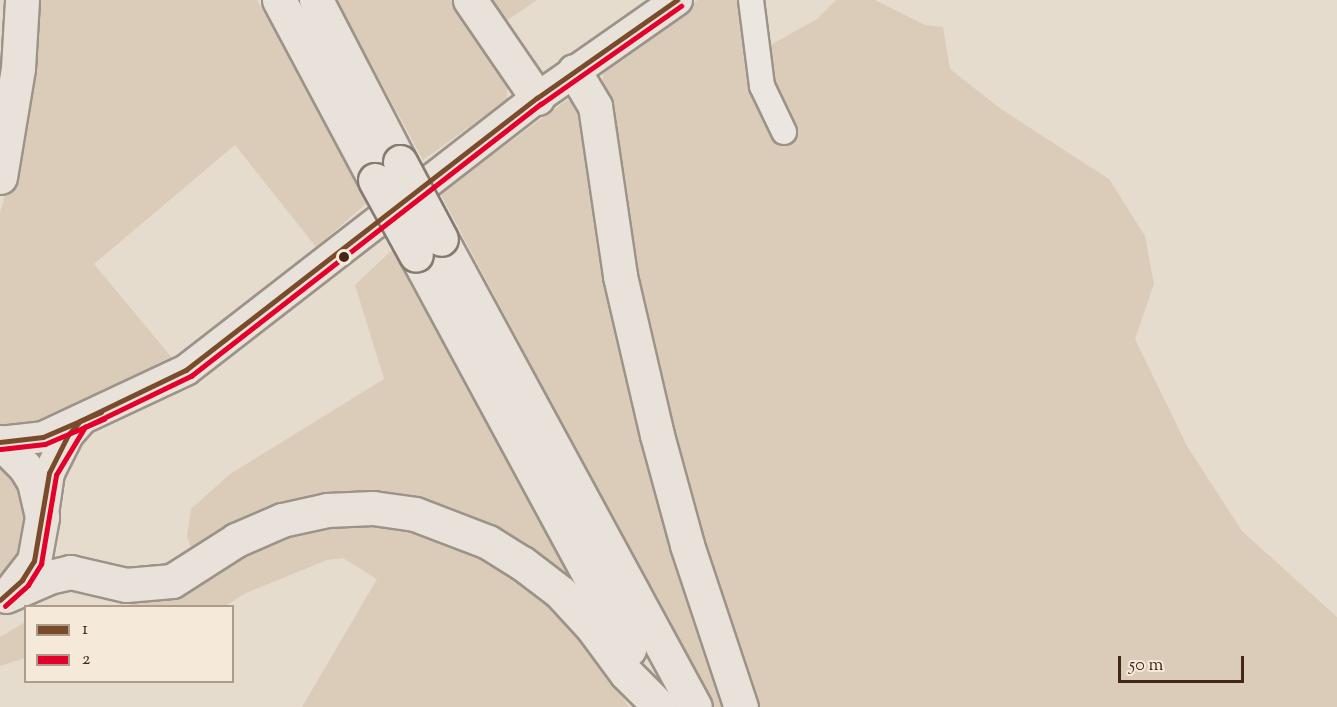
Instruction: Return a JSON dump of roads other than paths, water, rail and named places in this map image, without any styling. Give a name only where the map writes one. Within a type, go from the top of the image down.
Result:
[{"type":"highway","points":[[0,177],[18,68],[22,0]]},
{"type":"highway","points":[[279,0],[387,171],[428,247],[660,707]]},
{"type":"highway","points":[[316,0],[387,171]]},
{"type":"highway","points":[[470,0],[537,98]]},
{"type":"highway","points":[[574,71],[595,106],[620,276],[657,435],[687,546],[741,707]]},
{"type":"highway","points":[[428,247],[695,707]]},
{"type":"highway","points":[[0,442],[30,475],[42,517],[34,561],[3,598]]},
{"type":"highway","points":[[3,598],[49,576],[70,572],[126,585],[151,586],[172,581],[236,540],[282,520],[327,510],[373,508],[415,514],[479,537],[522,563],[560,592],[592,627],[626,673],[660,707]]},
{"type":"main road","points":[[0,442],[42,437],[186,370],[537,98],[676,0]]},
{"type":"main road","points":[[42,517],[49,473],[68,435],[80,421]]},
{"type":"street","points":[[751,0],[762,86],[784,132]]}]
